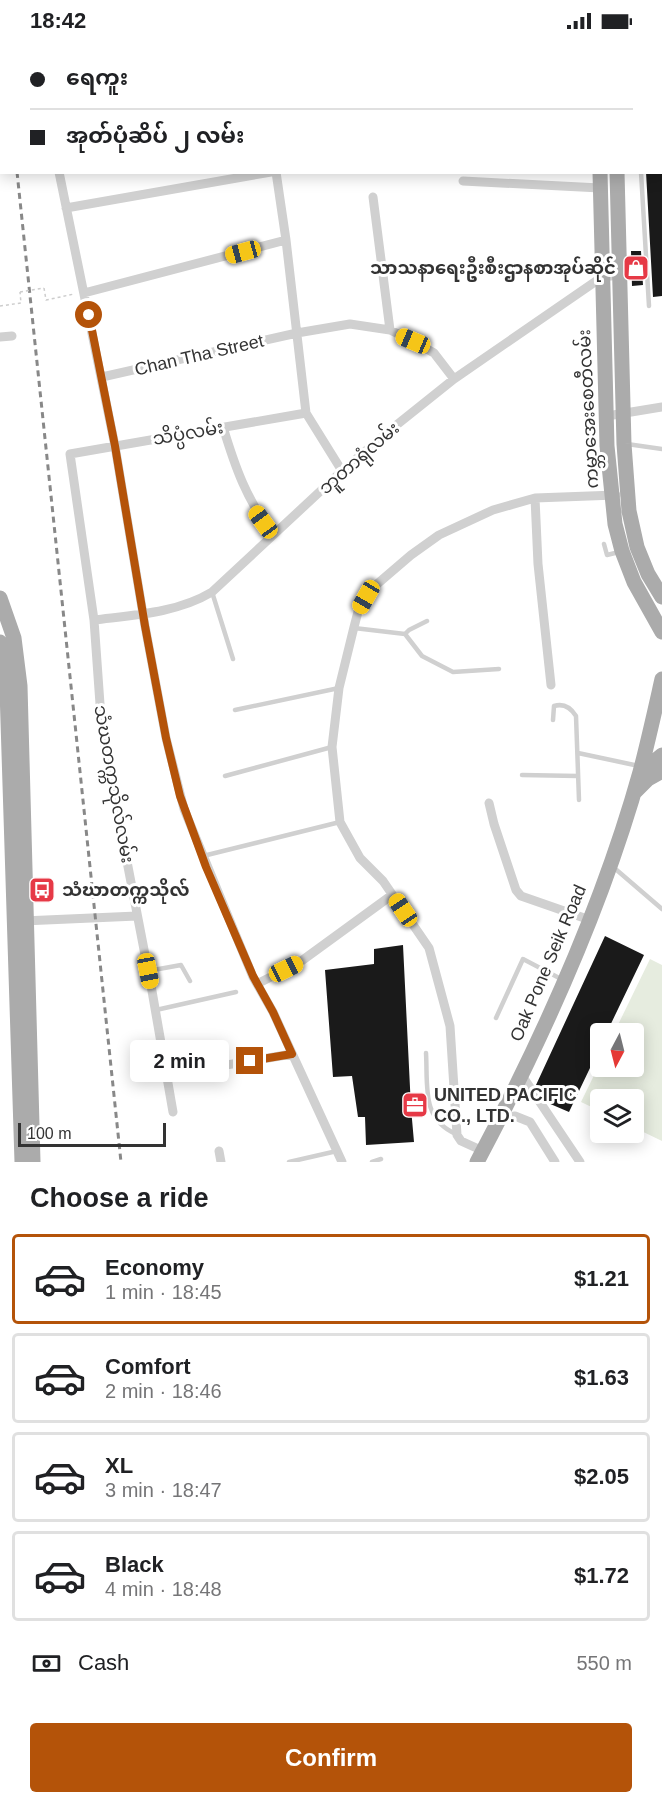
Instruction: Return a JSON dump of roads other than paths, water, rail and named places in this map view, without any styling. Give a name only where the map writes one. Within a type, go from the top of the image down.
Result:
[{"type":"main road","name":"ကမ္ဘာအေးစေတီလမ်း","points":[[617,174],[623,414],[628,511],[637,548],[648,574],[662,597]]},
{"type":"main road","name":"ကမ္ဘာအေးစေတီလမ်း","points":[[600,180],[611,495],[622,551],[634,582],[662,632]]},
{"type":"main road","points":[[0,598],[14,638],[20,686],[22,1162]]},
{"type":"main road","points":[[0,643],[7,690],[33,1162]]},
{"type":"main road","name":"Oak Pone Seik Road","points":[[480,1157],[521,1074],[590,920],[633,794],[662,680]]},
{"type":"main road","points":[[640,770],[662,755]]},
{"type":"main road","points":[[633,794],[648,779],[662,771]]},
{"type":"street","points":[[59,174],[102,377],[166,738],[184,809],[257,984],[273,1012],[342,1162]]},
{"type":"street","points":[[66,208],[262,174]]},
{"type":"street","points":[[274,174],[286,240],[306,412],[342,471]]},
{"type":"street","points":[[463,181],[600,180]]},
{"type":"street","points":[[373,197],[390,330]]},
{"type":"street","points":[[84,293],[286,240]]},
{"type":"street","name":"ဘူတာရုံလမ်း","points":[[94,620],[180,606],[212,592],[342,471],[454,379],[602,277],[619,275]]},
{"type":"street","name":"Chan Tha Street","points":[[102,377],[297,333],[350,324],[390,330],[413,341],[434,353],[454,379]]},
{"type":"street","points":[[0,337],[12,336]]},
{"type":"street","points":[[607,416],[662,407]]},
{"type":"street","name":"သိပ္ပံလမ်း","points":[[69,454],[306,412]]},
{"type":"street","points":[[223,427],[238,476],[254,509],[272,534]]},
{"type":"street","name":"သံဃတက္ကသိုလ်လမ်း","points":[[69,454],[94,620],[102,732],[173,1112]]},
{"type":"street","points":[[480,1157],[457,1135],[450,1026],[429,948],[383,881],[360,858],[340,822],[332,747],[339,688],[359,608],[369,591],[411,555],[439,535],[493,510],[535,498],[628,495]]},
{"type":"street","points":[[535,498],[538,564],[551,685]]},
{"type":"street","points":[[489,803],[516,890],[521,896],[590,920]]},
{"type":"street","points":[[257,984],[300,962],[392,895]]},
{"type":"street","points":[[21,921],[137,916]]},
{"type":"street","points":[[167,1075],[292,1054]]},
{"type":"street","points":[[521,1074],[580,1162]]},
{"type":"street","points":[[500,1119],[515,1116],[530,1122],[555,1162]]},
{"type":"street","points":[[219,1151],[221,1162]]},
{"type":"lane","points":[[641,174],[649,306]]},
{"type":"lane","points":[[624,444],[662,449]]},
{"type":"lane","points":[[604,544],[607,555],[622,551]]},
{"type":"lane","points":[[212,592],[233,659]]},
{"type":"lane","points":[[405,634],[427,621]]},
{"type":"lane","points":[[354,627],[405,634],[422,656],[453,672],[499,669]]},
{"type":"lane","points":[[235,710],[339,688]]},
{"type":"lane","points":[[553,720],[554,706],[560,704],[572,710],[576,716],[579,800]]},
{"type":"lane","points":[[225,776],[332,747]]},
{"type":"lane","points":[[578,753],[640,770]]},
{"type":"lane","points":[[522,776],[578,776]]},
{"type":"lane","points":[[202,856],[340,822]]},
{"type":"lane","points":[[610,865],[662,909]]},
{"type":"lane","points":[[496,1018],[523,959],[564,981]]},
{"type":"lane","points":[[148,971],[181,965],[190,981]]},
{"type":"lane","points":[[155,1011],[236,992]]},
{"type":"lane","points":[[426,1053],[430,1110],[447,1130],[457,1135]]},
{"type":"lane","points":[[289,1162],[336,1151]]},
{"type":"lane","points":[[372,1162],[381,1159]]},
{"type":"railway","points":[[17,174],[121,1162]]},
{"type":"place","name":"သာသနာရေးဦးစီးဌာနစာအုပ်ဆိုင်","points":[[636,268]]},
{"type":"place","name":"သံဃာတက္ကသိုလ်","points":[[42,890]]},
{"type":"place","name":"UNITED PACIFIC CO., LTD.","points":[[415,1105]]}]
